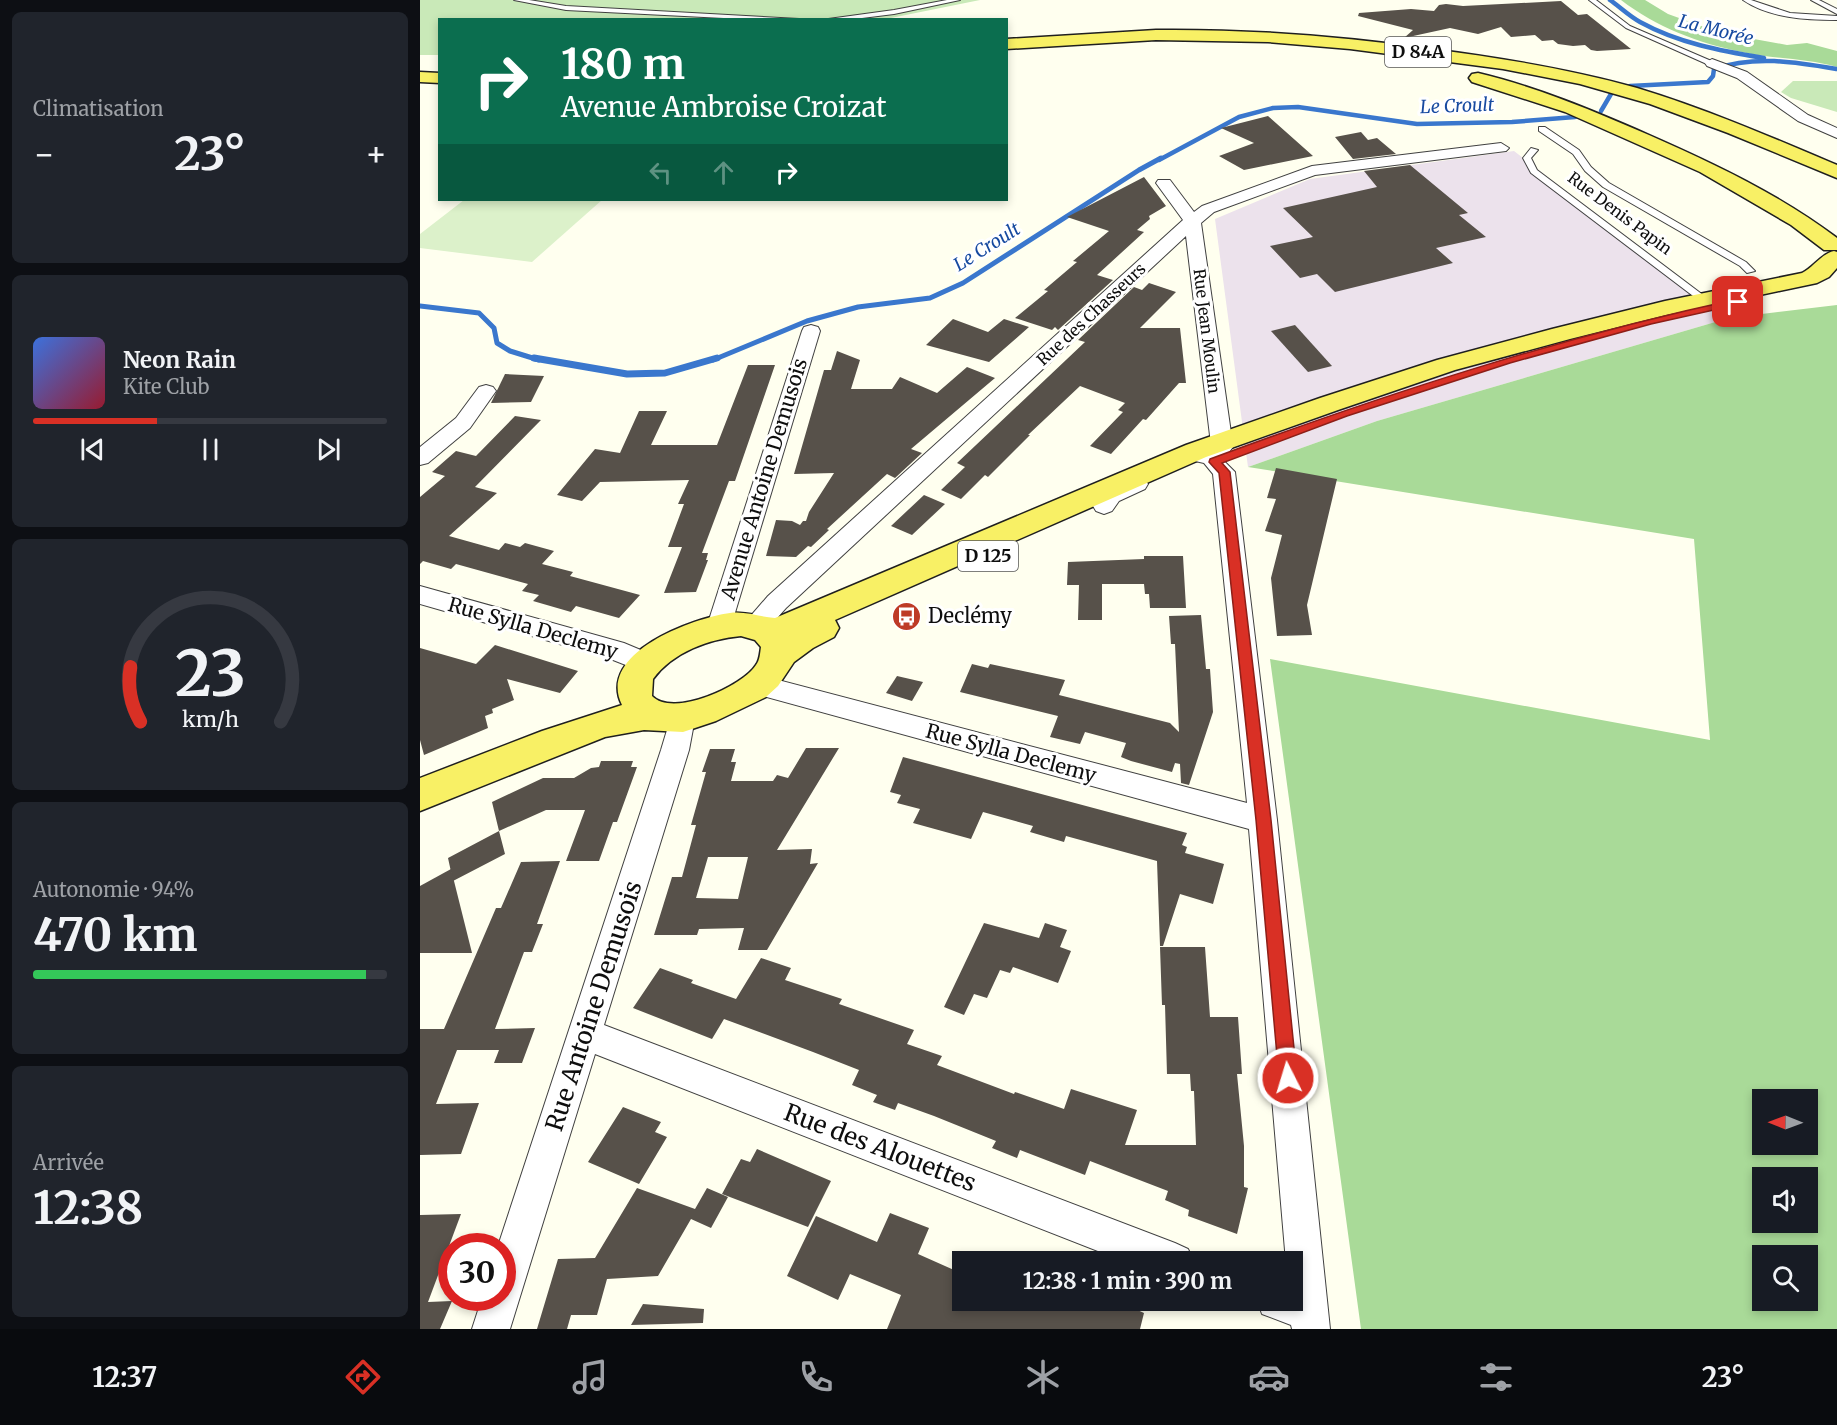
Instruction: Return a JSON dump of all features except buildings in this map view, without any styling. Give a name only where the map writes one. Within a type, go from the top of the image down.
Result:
[{"type":"main road","name":"D 84A","points":[[1008,44],[1120,36],[1237,36],[1306,39],[1513,65],[1575,77],[1682,108],[1837,172]]},
{"type":"main road","name":"D 84A","points":[[1237,36],[1304,44],[1410,62],[1485,79],[1537,95],[1572,108],[1707,168],[1798,220],[1835,251]]},
{"type":"main road","points":[[420,78],[438,79]]},
{"type":"main road","name":"D 125","points":[[766,676],[787,649],[807,635],[1104,506],[1218,452],[1446,365],[1580,329],[1809,278],[1821,272],[1835,251]]},
{"type":"main road","name":"D 125","points":[[758,628],[776,630],[802,621],[1149,471],[1343,414],[1599,334],[1757,298],[1837,291]]},
{"type":"main road","points":[[420,795],[481,768],[606,705],[621,696],[641,672],[670,647],[719,626],[741,624],[758,628],[770,634],[777,644],[766,676],[702,712],[670,717],[636,716],[612,720],[481,768]]},
{"type":"main road","points":[[641,672],[634,693],[639,704],[643,709],[670,717]]},
{"type":"street","points":[[1712,63],[1742,75],[1803,118],[1837,134]]},
{"type":"street","name":"Rue des Chasseurs","points":[[758,628],[777,602],[1192,221],[1208,209],[1312,171],[1502,148]]},
{"type":"street","points":[[1164,183],[1192,221]]},
{"type":"street","name":"Rue Jean Moulin","points":[[1192,221],[1218,452],[1224,472],[1263,820],[1299,1314]]},
{"type":"street","name":"Avenue Antoine Demusois","points":[[719,626],[811,331]]},
{"type":"street","points":[[420,458],[463,423],[486,391]]},
{"type":"street","name":"Rue Sylla Declemy","points":[[420,595],[615,650],[641,672]]},
{"type":"street","name":"Rue Sylla Declemy","points":[[766,676],[1263,820]]},
{"type":"street","name":"Rue Antoine Demusois","points":[[516,1249],[675,750],[670,717]]},
{"type":"street","name":"Rue des Alouettes","points":[[585,1034],[1147,1251]]},
{"type":"street","points":[[491,1329],[497,1311]]},
{"type":"lane","points":[[517,0],[566,8],[774,18]]},
{"type":"lane","points":[[842,18],[894,12],[957,0]]},
{"type":"lane","points":[[1592,0],[1628,27],[1712,63]]},
{"type":"lane","points":[[1746,0],[1765,10],[1788,16],[1837,18]]},
{"type":"lane","points":[[1814,0],[1837,12]]},
{"type":"lane","points":[[1542,129],[1576,152],[1588,169],[1606,185],[1743,264],[1750,271]]},
{"type":"lane","name":"Rue Denis Papin","points":[[1534,150],[1527,158],[1534,171],[1704,300]]},
{"type":"shaded area","points":[[1514,151],[1729,318],[1377,421],[1248,467],[1215,219],[1310,179]]},
{"type":"green space","points":[[420,0],[980,0],[891,18],[438,18],[438,55],[420,55]]},
{"type":"green space","points":[[1621,0],[1645,0],[1668,14],[1704,27],[1743,37],[1787,45],[1807,43],[1837,51],[1837,67],[1754,54],[1709,44],[1663,26]]},
{"type":"green space","points":[[1793,81],[1837,81],[1837,112],[1791,98],[1781,92]]},
{"type":"green space","points":[[463,201],[601,201],[532,262],[420,248],[420,234]]},
{"type":"green space","points":[[1837,305],[1837,1329],[1361,1329],[1270,659],[1710,740],[1694,539],[1248,467],[1377,421],[1729,318]]},
{"type":"waterway","name":"La Morée","points":[[1610,0],[1636,20],[1669,36],[1716,49],[1764,58]]},
{"type":"waterway","name":"Le Croult","points":[[1630,86],[1708,82],[1713,76],[1714,69],[1745,62],[1790,62],[1837,69]]},
{"type":"waterway","name":"Le Croult","points":[[1601,111],[1611,94]]},
{"type":"waterway","name":"Le Croult","points":[[1159,160],[1239,117],[1273,108],[1298,107],[1417,124],[1512,122],[1575,117]]},
{"type":"waterway","name":"Le Croult","points":[[713,360],[807,321],[858,307],[930,298],[963,283],[1161,158]]},
{"type":"waterway","name":"Le Croult","points":[[420,306],[479,313],[494,328],[497,343],[510,351],[539,360]]},
{"type":"waterway","name":"Le Croult","points":[[534,358],[627,374],[665,373],[717,358]]},
{"type":"place","name":"Declémy","points":[[907,616]]},
{"type":"route","points":[[1288,1078],[1263,820],[1224,472],[1214,462],[1343,414],[1506,361],[1649,321],[1738,302]]}]
